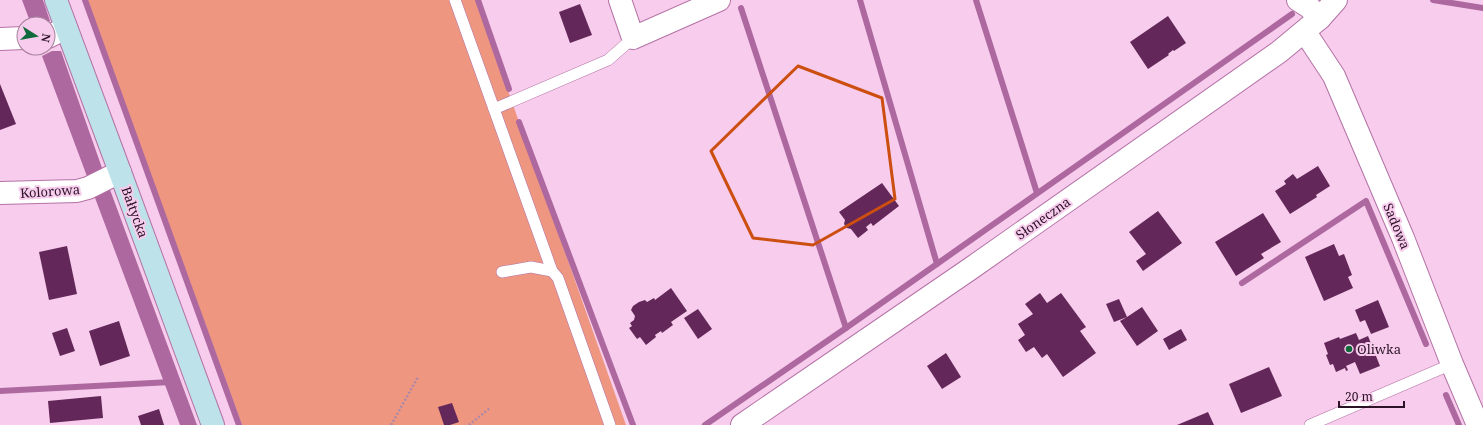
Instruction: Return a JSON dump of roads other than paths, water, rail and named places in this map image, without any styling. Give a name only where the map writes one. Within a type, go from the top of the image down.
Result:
[{"type":"main road","name":"Bałtycka","points":[[56,0],[57,33],[213,425]]},
{"type":"street","points":[[620,0],[633,38],[718,0]]},
{"type":"street","name":"Sadowa","points":[[1298,0],[1309,7],[1312,25],[1403,238],[1452,364],[1478,425]]},
{"type":"street","name":"Słoneczna","points":[[742,425],[977,265],[1266,62],[1312,25],[1336,0]]},
{"type":"street","points":[[0,39],[16,38]]},
{"type":"street","name":"Kolorowa","points":[[0,193],[78,190],[88,188],[114,175]]},
{"type":"lane","points":[[455,0],[552,271],[558,278],[610,425]]},
{"type":"lane","points":[[494,109],[608,60],[633,38]]},
{"type":"lane","points":[[502,272],[531,267],[552,271]]},
{"type":"lane","points":[[1310,425],[1452,364]]},
{"type":"waterway","points":[[85,0],[239,425]]},
{"type":"waterway","points":[[478,0],[509,89]]},
{"type":"waterway","points":[[860,0],[937,264]]},
{"type":"waterway","points":[[976,0],[1037,193]]},
{"type":"waterway","points":[[1433,0],[1483,8]]},
{"type":"waterway","points":[[741,8],[846,328]]},
{"type":"waterway","points":[[705,425],[846,328],[1292,14]]},
{"type":"waterway","points":[[519,122],[633,425]]},
{"type":"waterway","points":[[1242,283],[1366,201],[1426,344]]},
{"type":"waterway","points":[[0,391],[171,382]]},
{"type":"waterway","points":[[1446,395],[1459,425]]},
{"type":"place","name":"Oliwka","points":[[1349,349]]}]
